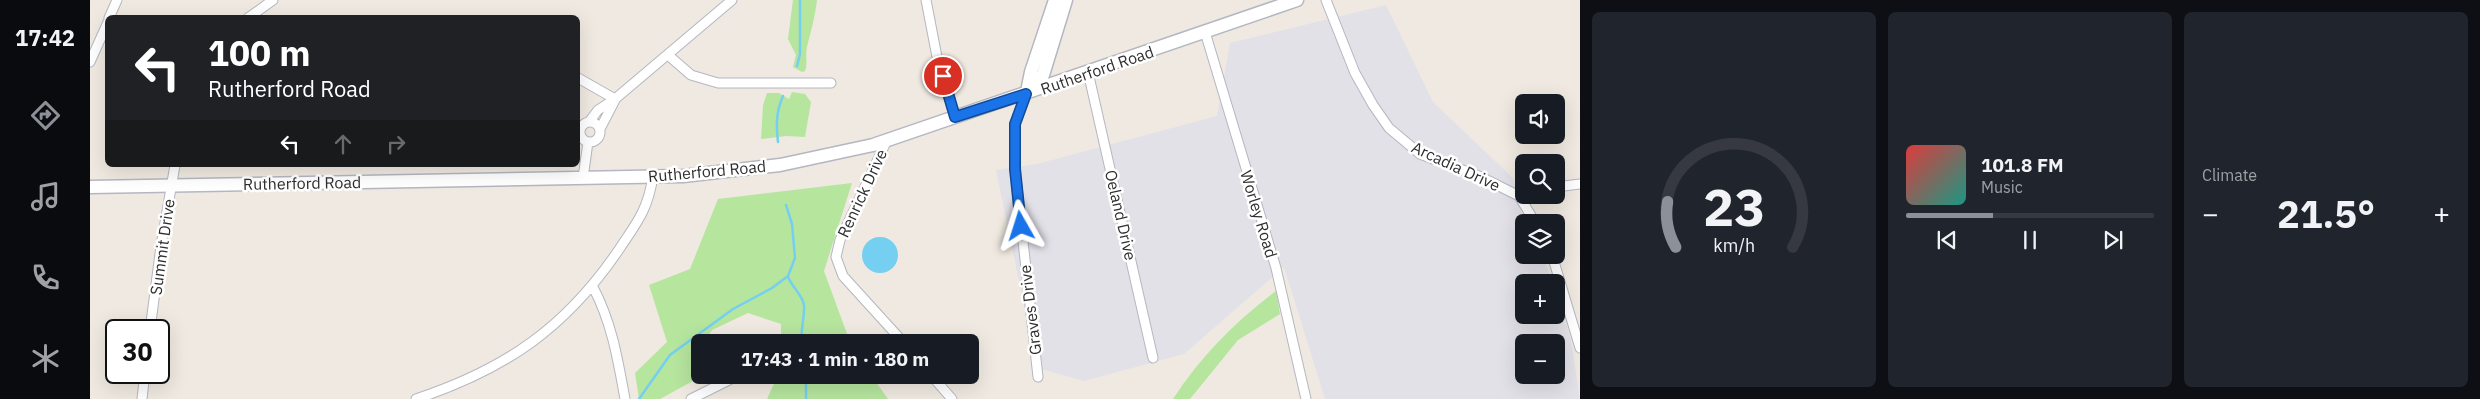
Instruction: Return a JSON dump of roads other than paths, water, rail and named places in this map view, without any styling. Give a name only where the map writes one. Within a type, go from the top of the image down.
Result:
[{"type":"street","points":[[110,15],[117,0]]},
{"type":"street","points":[[252,15],[272,0]]},
{"type":"street","points":[[589,122],[598,110],[615,99],[668,55],[722,4],[732,0]]},
{"type":"street","points":[[926,0],[938,62],[955,117]]},
{"type":"street","points":[[1026,94],[1031,72],[1055,0]]},
{"type":"street","points":[[1026,94],[1043,75],[1066,0]]},
{"type":"street","name":"Rutherford Road","points":[[90,187],[653,176],[708,174],[780,165],[848,152],[887,140],[1297,0]]},
{"type":"street","name":"Arcadia Drive","points":[[1326,0],[1355,73],[1373,105],[1399,139],[1420,154],[1515,192]]},
{"type":"street","points":[[90,62],[105,29]]},
{"type":"street","name":"Worley Road","points":[[1205,32],[1276,268],[1306,399]]},
{"type":"street","points":[[668,55],[691,75],[718,83],[831,83]]},
{"type":"street","name":"Oeland Drive","points":[[1088,72],[1153,358]]},
{"type":"street","points":[[580,79],[615,99]]},
{"type":"street","name":"Graves Drive","points":[[1026,94],[1015,124],[1015,169],[1038,377]]},
{"type":"street","points":[[600,130],[595,123],[589,122],[583,124],[580,130],[583,139],[588,142],[598,139],[600,130],[615,99]]},
{"type":"street","name":"Renrick Drive","points":[[887,140],[840,240],[836,257],[843,276],[896,334]]},
{"type":"street","points":[[583,178],[588,142]]},
{"type":"street","name":"Summit Drive","points":[[152,319],[170,186],[175,167]]},
{"type":"street","points":[[416,399],[454,385],[507,360],[546,332],[593,287],[639,219],[649,199],[653,176]]},
{"type":"street","points":[[1565,186],[1580,184]]},
{"type":"street","points":[[1555,264],[1580,348]]},
{"type":"street","points":[[593,287],[603,305],[612,332],[625,399]]},
{"type":"street","points":[[142,399],[144,384]]},
{"type":"street","points":[[690,399],[721,384]]},
{"type":"street","points":[[939,384],[952,399]]},
{"type":"water","points":[[880,237],[892,243],[898,255],[892,267],[880,273],[868,267],[862,255],[868,243]]},
{"type":"waterway","points":[[797,66],[800,54],[800,0]]},
{"type":"waterway","points":[[778,142],[777,119],[783,96]]},
{"type":"waterway","points":[[639,399],[670,355],[733,309],[772,288],[788,276],[795,258],[792,224],[786,205]]},
{"type":"waterway","points":[[788,277],[802,298],[804,305],[802,334]]},
{"type":"waterway","points":[[806,384],[806,399]]}]
